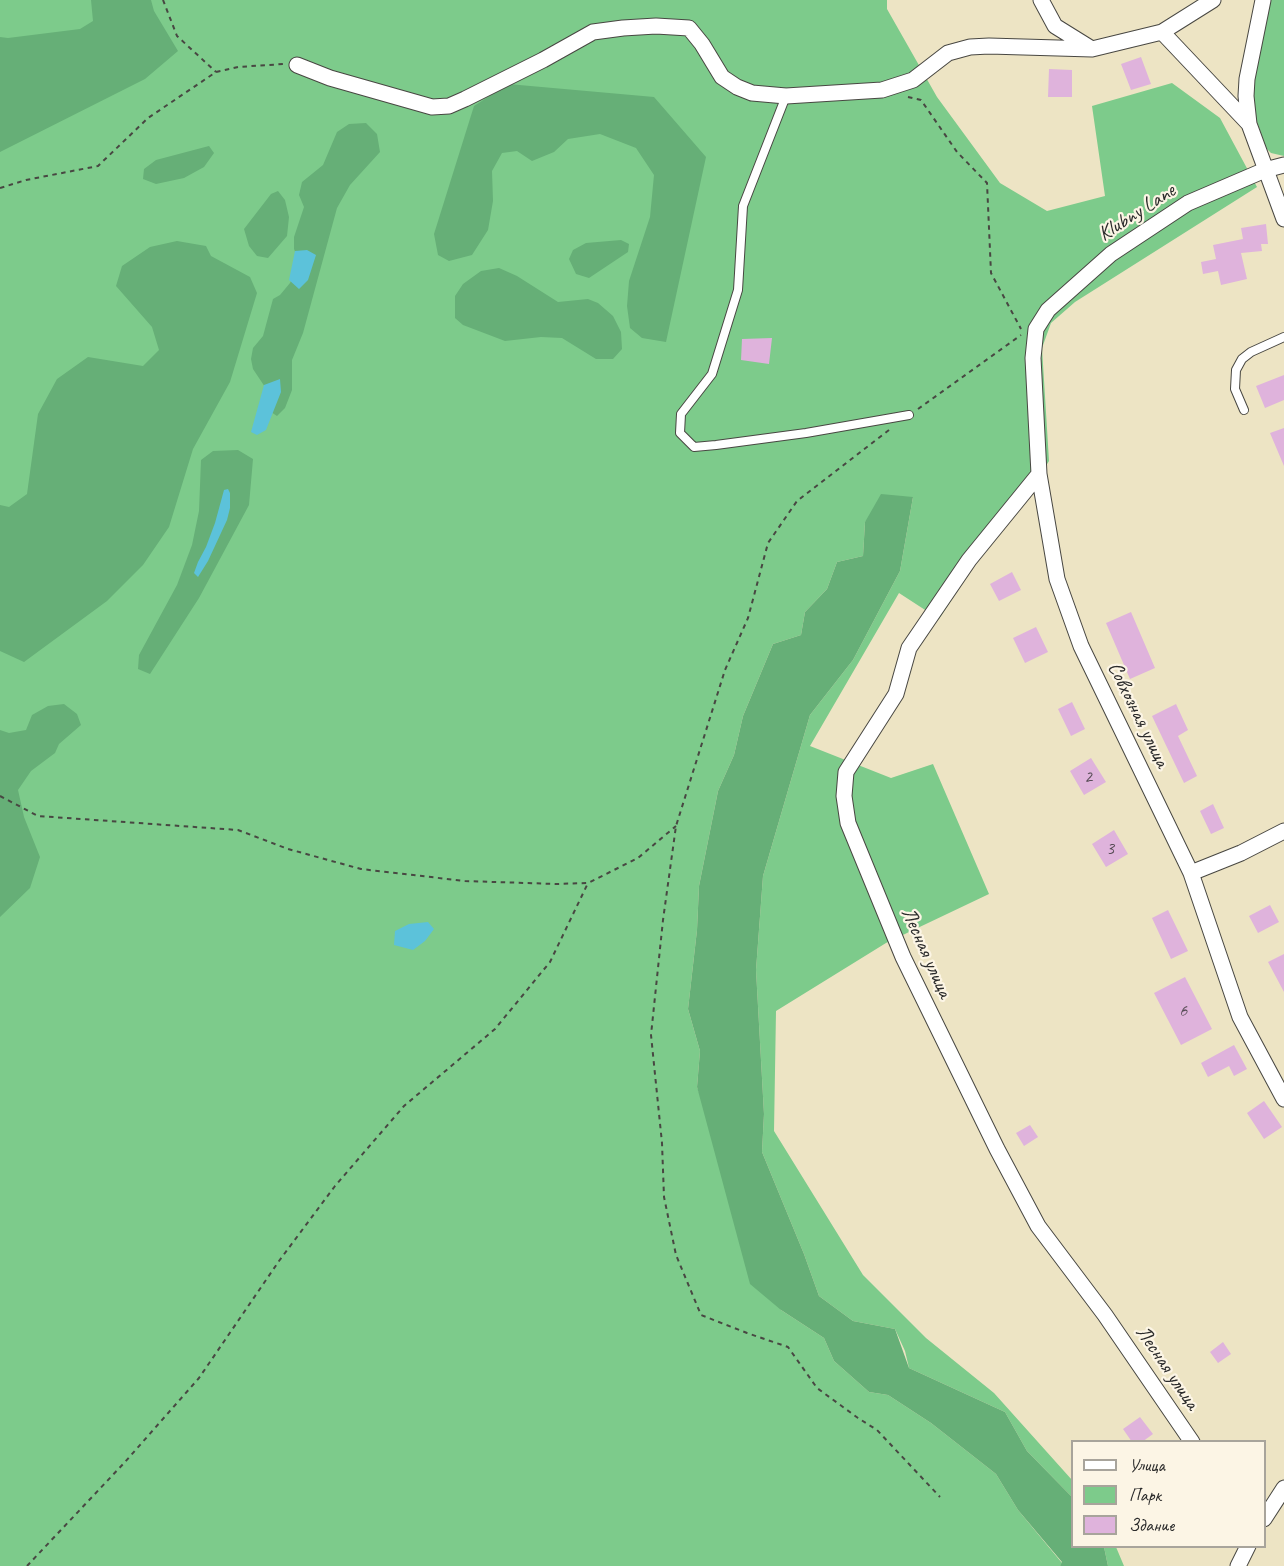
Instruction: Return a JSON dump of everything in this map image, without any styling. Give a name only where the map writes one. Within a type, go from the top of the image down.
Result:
[{"type":"street","points":[[1041,0],[1055,26],[1092,49]]},
{"type":"street","points":[[297,65],[330,78],[432,107],[449,106],[593,32],[634,27],[689,28],[702,44],[722,77],[752,93],[786,96],[882,90],[913,80],[948,53],[970,47],[1092,49],[1162,32],[1213,0]]},
{"type":"street","points":[[1263,0],[1245,96],[1249,124],[1284,219]]},
{"type":"street","points":[[1162,32],[1249,124]]},
{"type":"street","name":"Klubny Lane","points":[[1036,329],[1048,310],[1111,254],[1188,203],[1265,170],[1284,165]]},
{"type":"street","name":"Совхозная улица","points":[[1036,329],[1033,358],[1039,474],[1057,579],[1081,646],[1191,873],[1240,1017],[1284,1099]]},
{"type":"street","name":"Лесная улица","points":[[1039,474],[969,560],[909,648],[896,694],[846,772],[844,796],[848,823],[903,957],[997,1149],[1038,1226],[1105,1315],[1191,1440]]},
{"type":"street","points":[[1191,873],[1241,853],[1284,831]]},
{"type":"street","points":[[1266,1516],[1284,1488]]},
{"type":"street","points":[[1238,1566],[1247,1548]]},
{"type":"lane","points":[[786,96],[743,206],[738,290],[712,374],[681,414],[680,433],[694,447],[806,434],[909,415]]},
{"type":"lane","points":[[1244,410],[1235,389],[1236,370],[1242,359],[1251,352],[1284,337]]},
{"type":"path","points":[[163,0],[177,36],[216,72]]},
{"type":"path","points":[[0,188],[26,180],[98,166],[148,118],[216,72],[238,67],[297,65]]},
{"type":"path","points":[[882,90],[921,100],[957,152],[987,183],[991,273],[1023,333],[909,415]]},
{"type":"path","points":[[888,430],[797,501],[768,543],[748,618],[725,670],[676,826],[651,1035],[662,1143],[664,1197],[676,1255],[701,1315],[747,1334],[788,1347],[817,1388],[877,1430],[940,1497]]},
{"type":"path","points":[[0,796],[38,816],[238,830],[288,849],[361,869],[465,881],[556,884],[588,882],[638,858],[676,826]]},
{"type":"path","points":[[27,1566],[199,1378],[279,1260],[335,1186],[396,1115],[495,1029],[550,962],[588,882]]},
{"type":"green space","points":[[0,0],[887,0],[887,9],[937,97],[1000,183],[1047,211],[1105,196],[1092,106],[1172,83],[1220,118],[1257,187],[1075,302],[1051,323],[1042,348],[1049,461],[1020,508],[975,564],[939,619],[899,593],[810,746],[891,778],[933,764],[989,894],[886,943],[776,1011],[774,1131],[863,1275],[926,1338],[994,1393],[1071,1479],[1071,1496],[1027,1451],[1005,1412],[909,1368],[905,1351],[895,1329],[853,1321],[819,1296],[762,1152],[764,1114],[756,970],[763,876],[810,715],[853,660],[900,571],[913,497],[865,522],[863,556],[837,562],[827,589],[805,612],[801,635],[773,644],[743,716],[734,755],[718,791],[699,886],[697,930],[688,1009],[700,1051],[697,1087],[781,1310],[824,1338],[834,1361],[869,1392],[888,1395],[931,1423],[996,1474],[1018,1510],[1062,1563],[1060,1566],[0,1566]]},
{"type":"green space","points":[[91,0],[151,0],[154,11],[178,51],[145,79],[0,152],[0,37],[80,29],[93,21]]},
{"type":"green space","points":[[1269,0],[1284,0],[1284,156],[1271,153],[1266,148],[1255,116],[1252,82]]},
{"type":"green space","points":[[508,84],[654,97],[706,157],[666,342],[642,338],[630,328],[627,306],[629,281],[650,217],[654,175],[636,148],[600,134],[568,139],[554,152],[532,161],[517,151],[502,153],[492,171],[493,201],[488,230],[472,255],[449,261],[438,255],[434,234],[474,106]]},
{"type":"green space","points":[[366,123],[377,134],[380,152],[350,185],[337,208],[303,333],[292,360],[292,390],[285,408],[277,416],[268,410],[265,387],[253,369],[251,359],[253,348],[263,336],[273,299],[280,295],[296,272],[298,259],[294,249],[294,237],[304,207],[299,195],[302,182],[323,165],[337,132],[349,124]]},
{"type":"green space","points":[[209,146],[214,153],[204,167],[184,178],[156,184],[143,179],[144,169],[156,160]]},
{"type":"green space","points":[[278,191],[285,200],[289,217],[287,236],[268,258],[257,256],[249,246],[244,229],[271,194]]},
{"type":"green space","points":[[621,240],[629,244],[628,252],[589,278],[576,274],[569,259],[573,250],[586,243]]},
{"type":"green space","points":[[177,241],[206,246],[211,256],[250,277],[257,293],[230,382],[193,449],[169,527],[143,565],[107,601],[24,662],[0,651],[0,505],[9,507],[27,494],[38,414],[57,379],[88,357],[143,366],[159,350],[152,327],[116,286],[122,266],[150,247]]},
{"type":"green space","points":[[499,268],[517,276],[558,302],[588,299],[598,303],[613,316],[621,332],[622,349],[613,359],[596,359],[562,338],[541,337],[505,341],[463,325],[455,318],[455,296],[463,284],[481,271]]},
{"type":"green space","points":[[238,450],[253,459],[249,505],[199,598],[150,674],[138,669],[139,655],[177,585],[192,545],[199,511],[201,460],[213,451]]},
{"type":"green space","points":[[881,494],[913,497],[900,571],[853,660],[810,715],[763,876],[756,970],[764,1114],[762,1152],[819,1296],[853,1321],[895,1329],[909,1368],[1005,1412],[1027,1451],[1071,1496],[1071,1548],[1104,1548],[1108,1566],[1060,1566],[1062,1562],[1018,1510],[996,1474],[931,1423],[888,1395],[869,1392],[834,1361],[824,1338],[781,1310],[750,1284],[697,1087],[700,1051],[688,1009],[697,930],[699,886],[718,791],[734,755],[743,716],[773,644],[801,635],[805,612],[827,589],[837,562],[863,556],[865,522]]},
{"type":"green space","points":[[64,704],[77,714],[81,725],[59,744],[55,753],[31,771],[18,790],[24,817],[40,857],[30,888],[0,917],[0,730],[9,733],[26,730],[32,715],[48,706]]},
{"type":"green space","points":[[1104,1548],[1116,1548],[1124,1566],[1108,1566]]},
{"type":"water","points":[[307,250],[316,255],[308,280],[299,289],[289,280],[295,251]]},
{"type":"water","points":[[280,379],[281,392],[266,430],[257,435],[251,432],[264,385]]},
{"type":"water","points":[[228,489],[230,508],[227,520],[198,577],[194,573],[215,523],[224,490]]},
{"type":"water","points":[[428,922],[434,929],[425,941],[413,950],[394,945],[395,931],[409,924]]},
{"type":"building","points":[[1141,57],[1151,84],[1131,90],[1121,64]]},
{"type":"building","points":[[1049,69],[1072,70],[1072,97],[1048,97]]},
{"type":"building","points":[[1266,224],[1268,244],[1261,244],[1262,251],[1241,253],[1247,279],[1221,285],[1218,271],[1203,274],[1201,262],[1216,259],[1213,245],[1243,239],[1241,228]]},
{"type":"building","points":[[772,338],[769,364],[741,360],[742,339]]},
{"type":"building","points":[[1284,375],[1284,400],[1265,408],[1256,386]]},
{"type":"building","points":[[1284,428],[1284,466],[1270,433]]},
{"type":"building","points":[[1012,572],[1021,590],[999,601],[990,584]]},
{"type":"building","points":[[1131,612],[1155,668],[1130,679],[1106,623]]},
{"type":"building","points":[[1036,627],[1048,652],[1025,663],[1013,638]]},
{"type":"building","points":[[1072,702],[1085,729],[1071,736],[1058,709]]},
{"type":"building","points":[[1176,704],[1188,730],[1178,736],[1197,776],[1184,783],[1152,716]]},
{"type":"building","points":[[1091,758],[1106,782],[1084,795],[1070,771]]},
{"type":"building","points":[[1213,804],[1224,828],[1211,834],[1200,811]]},
{"type":"building","points":[[1114,830],[1128,854],[1106,867],[1092,844]]},
{"type":"building","points":[[1270,905],[1279,922],[1258,933],[1249,916]]},
{"type":"building","points":[[1168,910],[1188,951],[1171,959],[1152,918]]},
{"type":"building","points":[[1284,954],[1284,992],[1268,962]]},
{"type":"building","points":[[1185,977],[1212,1029],[1181,1045],[1154,993]]},
{"type":"building","points":[[1234,1045],[1247,1069],[1234,1076],[1229,1066],[1208,1077],[1201,1063]]},
{"type":"building","points":[[1264,1101],[1282,1127],[1264,1139],[1247,1113]]},
{"type":"building","points":[[1030,1125],[1038,1137],[1024,1146],[1016,1133]]},
{"type":"building","points":[[1223,1342],[1231,1354],[1218,1363],[1210,1352]]},
{"type":"building","points":[[1140,1417],[1153,1434],[1145,1440],[1131,1440],[1123,1429]]}]
